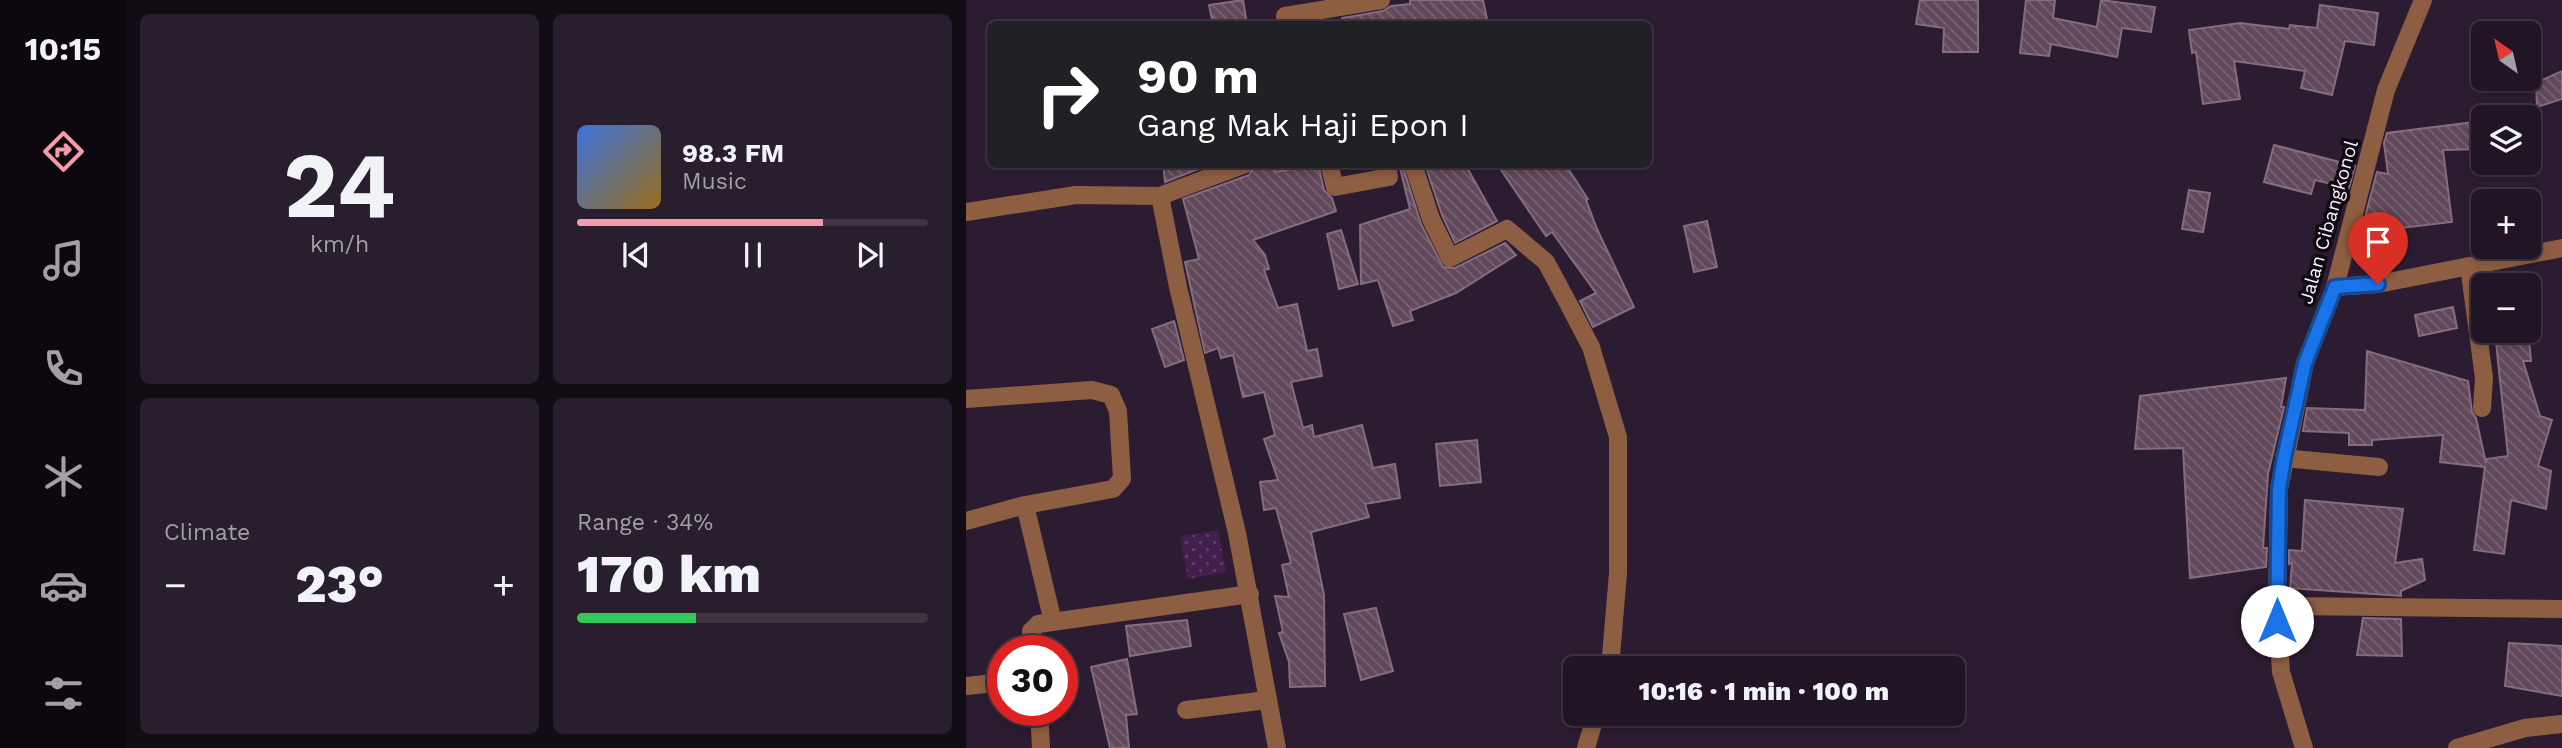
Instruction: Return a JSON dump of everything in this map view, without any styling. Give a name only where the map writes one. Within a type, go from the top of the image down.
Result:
[{"type":"street","points":[[1285,13],[1381,0]]},
{"type":"street","name":"Jalan Cibangkonol","points":[[2304,748],[2281,672],[2277,606],[2279,489],[2305,363],[2335,287],[2386,90],[2423,0]]},
{"type":"street","points":[[966,212],[1076,195],[1160,197],[1235,168]]},
{"type":"street","points":[[1330,168],[1335,187],[1389,177],[1388,168]]},
{"type":"street","points":[[1414,168],[1431,219],[1450,258],[1507,229],[1546,262],[1591,347],[1618,437],[1618,573],[1611,656]]},
{"type":"street","points":[[1160,197],[1178,287],[1224,473],[1250,594],[1277,748]]},
{"type":"street","points":[[2335,287],[2378,284],[2562,248]]},
{"type":"street","points":[[2469,266],[2484,378],[2482,408]]},
{"type":"street","points":[[966,399],[1092,390],[1111,395],[1118,411],[1122,479],[1113,489],[1025,505],[966,521]]},
{"type":"street","points":[[2284,458],[2379,467]]},
{"type":"street","points":[[1025,505],[1053,622]]},
{"type":"street","points":[[1032,635],[1034,626],[1053,622],[1250,594]]},
{"type":"street","points":[[2277,606],[2562,609]]},
{"type":"street","points":[[966,686],[987,684]]},
{"type":"street","points":[[1186,710],[1267,700]]},
{"type":"street","points":[[2457,748],[2525,728],[2562,724]]},
{"type":"street","points":[[1040,726],[1041,748]]},
{"type":"street","points":[[1586,748],[1592,726]]},
{"type":"shaded area","points":[[1218,530],[1226,572],[1188,579],[1180,537]]},
{"type":"building","points":[[1243,0],[1246,21],[1212,21],[1209,5]]},
{"type":"building","points":[[1410,0],[1483,0],[1487,21],[1342,21],[1342,18],[1410,4]]},
{"type":"building","points":[[1920,0],[1978,0],[1978,52],[1943,52],[1944,28],[1916,24]]},
{"type":"building","points":[[2026,0],[2055,0],[2053,18],[2097,27],[2101,0],[2155,7],[2151,32],[2122,28],[2117,57],[2051,44],[2049,56],[2020,53]]},
{"type":"building","points":[[2320,5],[2378,13],[2374,45],[2345,41],[2332,95],[2301,88],[2305,71],[2234,61],[2240,99],[2203,104],[2196,52],[2192,53],[2189,30],[2240,23],[2289,29],[2290,25],[2317,28]]},
{"type":"building","points":[[2562,71],[2562,99],[2537,105],[2536,91],[2541,91],[2541,81]]},
{"type":"building","points":[[2471,122],[2471,149],[2443,150],[2452,222],[2368,232],[2366,213],[2377,172],[2388,174],[2384,143],[2387,133]]},
{"type":"building","points":[[2274,145],[2355,166],[2349,188],[2315,180],[2311,194],[2264,182]]},
{"type":"building","points":[[1163,168],[1201,168],[1165,182]]},
{"type":"building","points":[[1253,168],[1274,168],[1275,172],[1319,168],[1324,190],[1332,198],[1336,211],[1253,240],[1265,255],[1269,269],[1264,270],[1278,308],[1297,304],[1307,351],[1317,349],[1322,376],[1291,382],[1303,428],[1312,425],[1314,437],[1362,425],[1373,468],[1395,464],[1400,498],[1365,504],[1369,517],[1311,532],[1324,595],[1325,686],[1290,687],[1289,662],[1279,633],[1283,632],[1275,596],[1289,597],[1282,565],[1291,563],[1276,508],[1264,510],[1260,482],[1278,480],[1264,439],[1275,435],[1264,392],[1243,397],[1233,355],[1221,358],[1218,348],[1205,353],[1185,262],[1199,259],[1183,199],[1249,175]]},
{"type":"building","points":[[1400,168],[1403,168],[1421,224],[1443,267],[1455,268],[1505,243],[1516,255],[1456,293],[1410,311],[1413,320],[1393,326],[1378,280],[1361,284],[1360,225],[1410,209]]},
{"type":"building","points":[[1426,168],[1467,168],[1497,221],[1455,243],[1442,215]]},
{"type":"building","points":[[1500,168],[1568,168],[1588,199],[1586,200],[1597,229],[1634,307],[1593,327],[1580,301],[1596,293],[1552,232],[1546,236]]},
{"type":"building","points":[[2189,190],[2210,193],[2203,232],[2182,229]]},
{"type":"building","points":[[1707,221],[1717,267],[1694,272],[1684,226]]},
{"type":"building","points":[[1341,230],[1358,284],[1339,289],[1327,234]]},
{"type":"building","points":[[2453,307],[2457,328],[2419,336],[2415,315]]},
{"type":"building","points":[[1174,321],[1184,360],[1165,367],[1152,329]]},
{"type":"building","points":[[2496,343],[2529,343],[2531,361],[2523,361],[2540,416],[2552,420],[2538,466],[2551,471],[2546,509],[2511,500],[2504,554],[2474,550],[2485,467],[2440,462],[2443,435],[2372,440],[2372,445],[2349,445],[2349,433],[2303,431],[2307,408],[2365,410],[2367,351],[2468,381],[2472,412],[2476,418],[2486,463],[2486,459],[2508,456]]},
{"type":"building","points":[[2286,378],[2281,407],[2284,407],[2268,474],[2263,548],[2267,548],[2266,567],[2190,578],[2183,448],[2135,449],[2140,396]]},
{"type":"building","points":[[1477,440],[1481,482],[1440,486],[1436,444]]},
{"type":"building","points":[[2305,500],[2403,509],[2395,563],[2422,559],[2425,580],[2401,591],[2401,596],[2290,588],[2292,563],[2289,564],[2289,550],[2302,551]]},
{"type":"building","points":[[1376,608],[1393,671],[1361,680],[1344,614]]},
{"type":"building","points":[[2363,618],[2401,619],[2402,656],[2357,655]]},
{"type":"building","points":[[1187,620],[1191,646],[1130,656],[1126,626]]},
{"type":"building","points":[[2509,643],[2562,646],[2562,696],[2505,686]]},
{"type":"building","points":[[1127,659],[1137,714],[1126,715],[1129,748],[1110,748],[1091,667]]},
{"type":"route","points":[[2277,621],[2279,489],[2305,363],[2335,287],[2378,284]]}]
